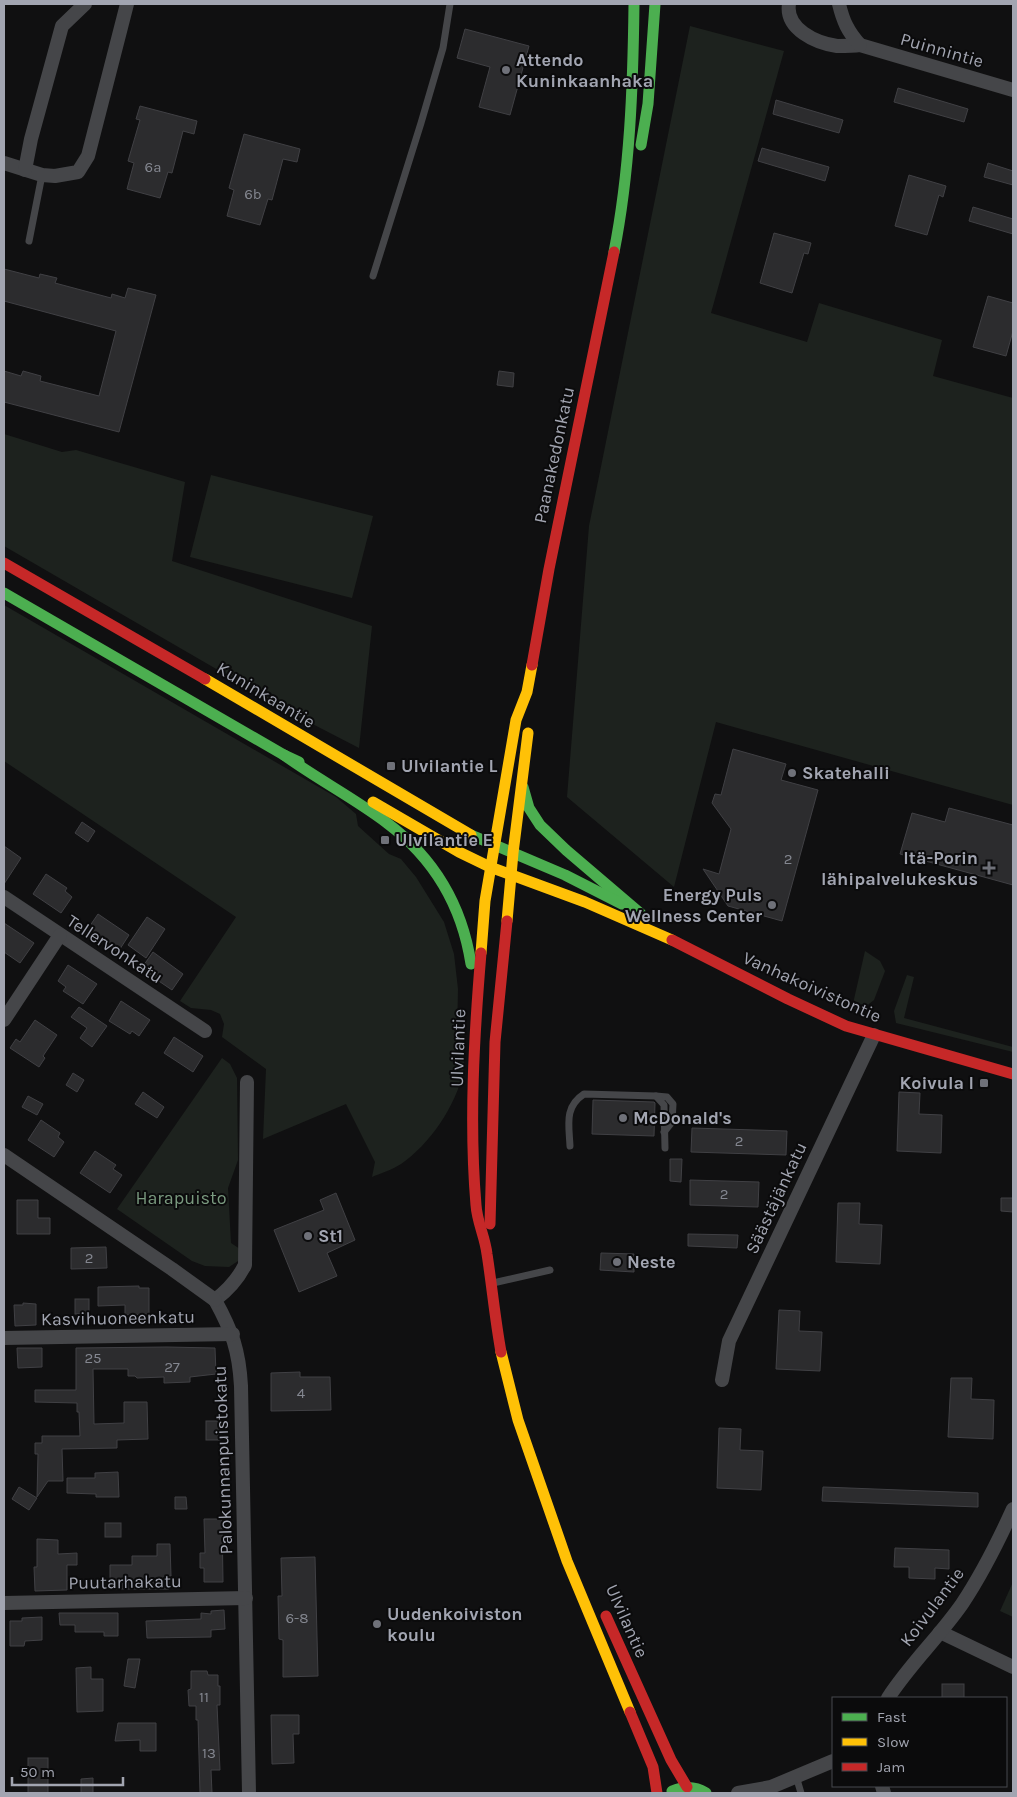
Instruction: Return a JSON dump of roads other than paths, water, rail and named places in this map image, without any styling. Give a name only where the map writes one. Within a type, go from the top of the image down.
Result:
[{"type":"main road","name":"Paanakedonkatu","points":[[494,846],[516,720],[527,692],[549,569],[619,226],[633,74],[634,4]]},
{"type":"main road","name":"Paanakedonkatu","points":[[619,226],[632,190],[641,148],[648,104],[655,4]]},
{"type":"main road","points":[[623,21],[633,74]]},
{"type":"main road","name":"Kuninkaantie","points":[[4,563],[120,629],[464,832],[513,853]]},
{"type":"main road","points":[[4,593],[284,755],[323,773],[459,852],[490,867]]},
{"type":"main road","name":"Paanakedonkatu","points":[[513,853],[529,720],[527,692]]},
{"type":"main road","points":[[284,755],[310,775],[387,822],[409,841],[432,866],[450,893],[459,911],[467,937],[471,962],[475,1030]]},
{"type":"main road","points":[[522,784],[529,808],[540,825],[640,914]]},
{"type":"main road","name":"Ulvilantie","points":[[494,846],[485,901],[475,1030],[473,1118],[476,1207],[487,1252],[490,1284],[504,1370],[518,1420],[567,1561],[653,1767],[657,1793]]},
{"type":"main road","name":"Ulvilantie","points":[[487,1252],[491,1208],[495,1042],[513,853]]},
{"type":"main road","name":"Vanhakoivistontie","points":[[513,853],[565,875],[640,914],[688,948]]},
{"type":"main road","name":"Vanhakoivistontie","points":[[490,867],[584,902],[688,948],[846,1026],[1013,1074]]},
{"type":"main road","name":"Ulvilantie","points":[[536,1469],[571,1539]]},
{"type":"main road","name":"Ulvilantie","points":[[603,1609],[671,1760],[686,1787]]},
{"type":"main road","points":[[668,1793],[674,1789],[686,1787],[706,1793]]},
{"type":"street","points":[[25,170],[31,139],[62,26],[84,4]]},
{"type":"street","points":[[4,163],[48,175],[78,172],[88,156],[127,4]]},
{"type":"street","name":"Puinnintie","points":[[789,4],[788,11],[795,26],[804,34],[819,42],[837,46],[860,46],[1013,90]]},
{"type":"street","points":[[839,4],[850,34],[860,46]]},
{"type":"street","name":"Tellervonkatu","points":[[4,897],[205,1030]]},
{"type":"street","points":[[4,1020],[60,935]]},
{"type":"street","name":"Säästäjänkatu","points":[[722,1380],[729,1341],[874,1035]]},
{"type":"street","points":[[4,1155],[215,1300],[227,1291],[240,1276],[245,1265],[247,1082]]},
{"type":"street","name":"Palokunnanpuistokatu","points":[[215,1300],[232,1334],[240,1363],[242,1386],[249,1793]]},
{"type":"street","name":"Kasvihuoneenkatu","points":[[4,1338],[232,1334]]},
{"type":"street","name":"Koivulantie","points":[[889,1697],[901,1678],[962,1605],[981,1574],[1013,1509]]},
{"type":"street","name":"Puutarhakatu","points":[[4,1603],[246,1598]]},
{"type":"street","points":[[940,1632],[1013,1668]]},
{"type":"street","points":[[738,1793],[767,1790],[832,1761]]},
{"type":"lane","points":[[373,276],[421,123],[442,48],[450,4]]},
{"type":"lane","points":[[29,241],[48,175]]},
{"type":"lane","points":[[570,1146],[569,1113],[575,1100],[584,1094],[656,1096],[664,1104],[665,1148]]},
{"type":"lane","points":[[490,1284],[550,1270]]},
{"type":"lane","points":[[796,1776],[801,1793]]},
{"type":"place","name":"Attendo Kuninkaanhaka","points":[[506,70]]},
{"type":"place","name":"Ulvilantie L","points":[[391,766]]},
{"type":"place","name":"Skatehalli","points":[[792,773]]},
{"type":"place","name":"Ulvilantie E","points":[[385,840]]},
{"type":"place","name":"Itä-Porin lähipalvelukeskus","points":[[989,868]]},
{"type":"place","name":"Energy Puls Wellness Center","points":[[772,905]]},
{"type":"place","name":"Koivula I","points":[[984,1083]]},
{"type":"place","name":"McDonald's","points":[[623,1118]]},
{"type":"place","name":"St1","points":[[308,1236]]},
{"type":"place","name":"Neste","points":[[617,1262]]},
{"type":"place","name":"Uudenkoiviston koulu","points":[[377,1624]]},
{"type":"park label","name":"Harapuisto","points":[[181,1198]]}]
